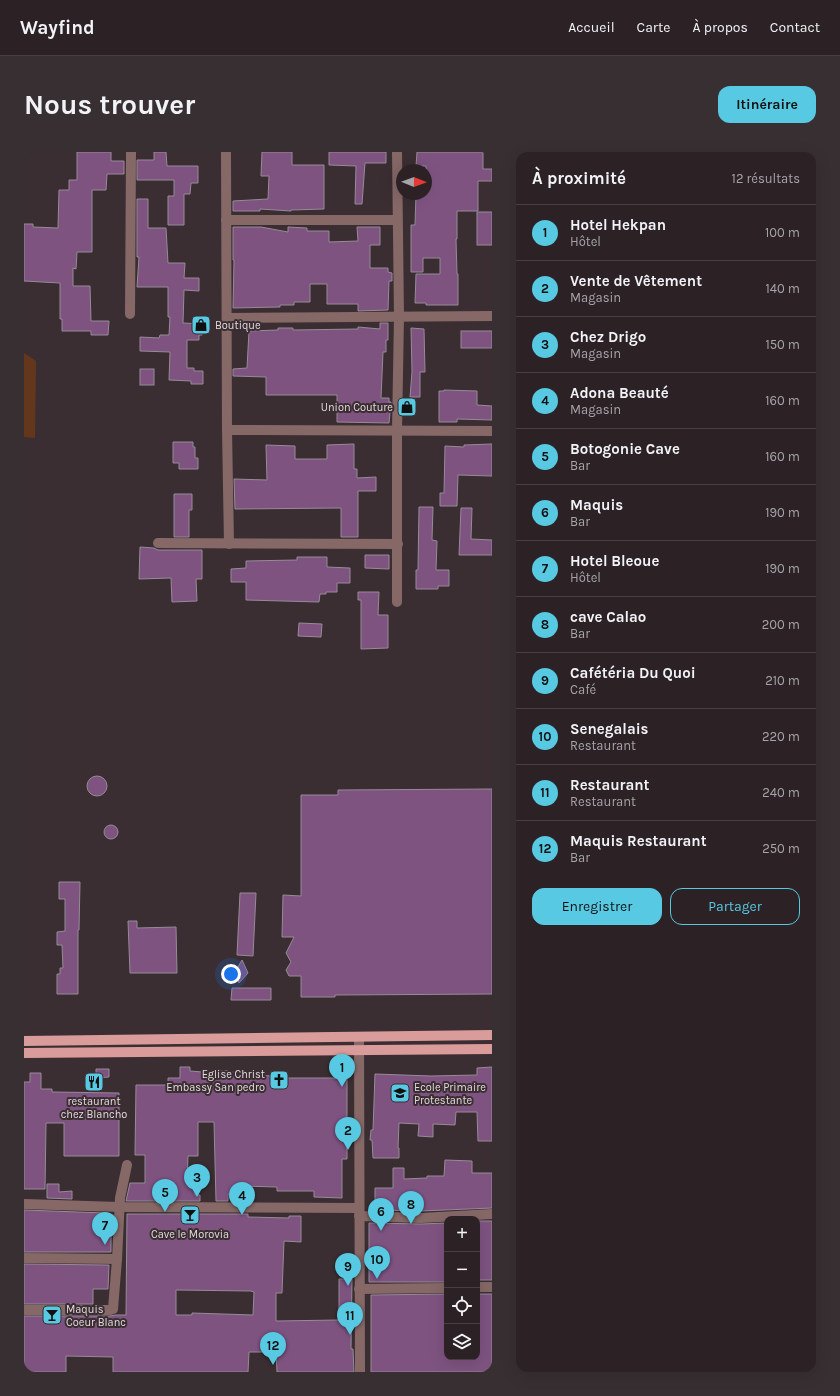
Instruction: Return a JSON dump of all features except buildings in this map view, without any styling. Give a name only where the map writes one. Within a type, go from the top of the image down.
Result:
[{"type":"main road","points":[[24,1041],[492,1035]]},
{"type":"main road","points":[[24,1053],[492,1049]]},
{"type":"street","points":[[130,314],[131,152]]},
{"type":"street","points":[[226,152],[226,318],[229,544]]},
{"type":"street","points":[[397,152],[399,316],[397,430],[397,602]]},
{"type":"street","points":[[226,220],[397,220]]},
{"type":"street","points":[[226,318],[492,316]]},
{"type":"street","points":[[227,430],[492,431]]},
{"type":"street","points":[[158,542],[229,544],[398,544]]},
{"type":"street","points":[[359,1037],[360,1372]]},
{"type":"street","points":[[24,1310],[112,1310],[114,1306],[121,1187],[127,1165]]},
{"type":"street","points":[[24,1204],[359,1212],[421,1218],[492,1214]]},
{"type":"street","points":[[24,1258],[117,1259]]},
{"type":"street","points":[[480,1288],[492,1287]]},
{"type":"street","points":[[359,1289],[444,1288]]},
{"type":"shaded area","points":[[24,353],[36,361],[35,438],[24,437]]},
{"type":"place","name":"Boutique","points":[[201,325]]},
{"type":"place","name":"Union Couture","points":[[407,407]]},
{"type":"place","name":"Eglise Christ Embassy San pedro","points":[[279,1080]]},
{"type":"place","name":"restaurant chez Blancho","points":[[94,1082]]},
{"type":"place","name":"Hotel Hekpan","points":[[342,1087]]},
{"type":"place","name":"Ecole Primaire Protestante","points":[[400,1093]]},
{"type":"place","name":"Vente de Vêtement","points":[[348,1150]]},
{"type":"place","name":"Chez Drigo","points":[[197,1197]]},
{"type":"place","name":"Botogonie Cave","points":[[165,1212]]},
{"type":"place","name":"Cave le Morovia","points":[[190,1215]]},
{"type":"place","name":"Adona Beauté","points":[[242,1215]]},
{"type":"place","name":"cave Calao","points":[[411,1224]]},
{"type":"place","name":"Maquis","points":[[381,1231]]},
{"type":"place","name":"Hotel Bleoue","points":[[105,1245]]},
{"type":"place","name":"Senegalais","points":[[377,1279]]},
{"type":"place","name":"Cafétéria Du Quoi","points":[[348,1286]]},
{"type":"place","name":"Maquis Coeur Blanc","points":[[52,1315]]},
{"type":"place","name":"Restaurant","points":[[350,1335]]},
{"type":"place","name":"Maquis Restaurant","points":[[273,1365]]}]
